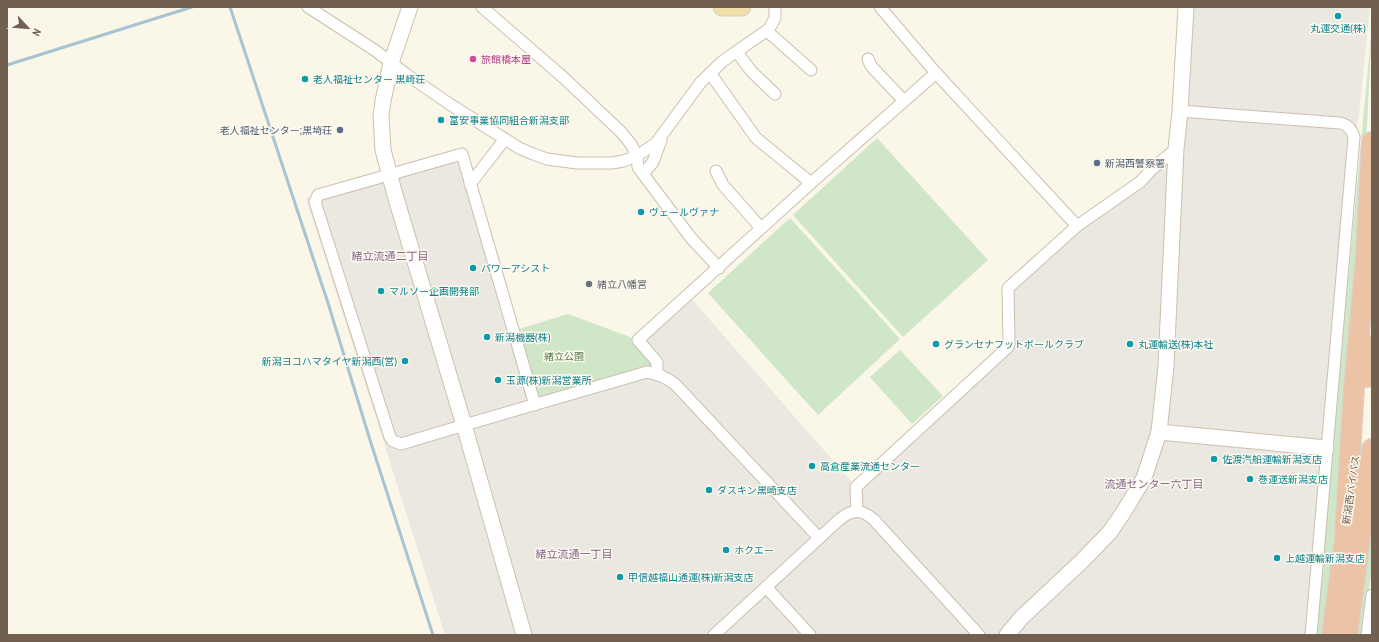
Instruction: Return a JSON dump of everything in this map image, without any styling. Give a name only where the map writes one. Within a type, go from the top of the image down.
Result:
[{"type":"highway","points":[[1352,536],[1354,388],[1366,258],[1372,142]]},
{"type":"highway","name":"新潟西バイパス","points":[[1347,635],[1352,536],[1372,346]]},
{"type":"highway","name":"新潟西バイパス","points":[[1332,635],[1352,536],[1372,449]]},
{"type":"highway","points":[[1352,536],[1372,473]]},
{"type":"main road","points":[[722,7],[742,7]]},
{"type":"street","points":[[308,7],[376,51],[452,105],[504,139],[533,154],[548,159],[577,163],[623,162],[637,156],[656,143],[663,136],[689,98],[710,73],[723,61],[767,31],[775,18],[775,7]]},
{"type":"street","points":[[410,7],[392,63],[384,95],[381,116],[383,150],[524,635]]},
{"type":"street","points":[[482,7],[564,78],[620,131],[631,144],[637,156],[638,167],[643,174],[691,238],[719,268]]},
{"type":"street","points":[[880,7],[936,73],[1077,226]]},
{"type":"street","points":[[1007,635],[1021,618],[1082,561],[1110,532],[1124,514],[1144,478],[1159,432],[1166,366],[1176,149],[1180,111],[1186,7]]},
{"type":"street","points":[[767,31],[811,70]]},
{"type":"street","points":[[737,52],[751,71],[775,94]]},
{"type":"street","points":[[868,59],[871,66],[904,101]]},
{"type":"street","points":[[710,73],[756,138],[811,183]]},
{"type":"street","points":[[657,374],[656,362],[638,340],[811,183],[936,73]]},
{"type":"street","points":[[1180,111],[1340,123],[1345,124],[1352,132],[1354,137],[1311,635]]},
{"type":"street","points":[[643,174],[653,162],[663,136]]},
{"type":"street","points":[[470,184],[504,139]]},
{"type":"street","points":[[858,511],[856,487],[1008,347],[1008,288],[1077,226],[1140,182],[1152,169],[1176,149]]},
{"type":"street","points":[[534,405],[462,154],[318,195],[315,202],[393,441],[401,444],[647,372],[657,374],[668,378],[675,384],[819,538]]},
{"type":"street","points":[[716,171],[723,186],[761,228]]},
{"type":"street","points":[[1159,432],[1326,448]]},
{"type":"street","points":[[714,635],[845,515],[858,511],[874,520],[979,635]]},
{"type":"street","points":[[766,587],[810,635]]},
{"type":"street","points":[[1367,635],[1370,622],[1372,594]]},
{"type":"shaded area","points":[[1186,7],[1370,7],[1359,114],[1354,143],[1311,635],[445,635],[306,198],[394,175],[462,154],[535,405],[638,340],[688,295],[856,487],[1008,347],[1008,288],[1176,149]]},
{"type":"green space","points":[[1372,25],[1363,205],[1339,485],[1324,635],[1315,635]]},
{"type":"green space","points":[[877,138],[988,260],[903,337],[793,215]]},
{"type":"green space","points":[[790,218],[900,339],[818,415],[708,293]]},
{"type":"green space","name":"緒立公園","points":[[568,314],[638,340],[657,362],[657,374],[534,404],[513,331]]},
{"type":"green space","points":[[900,350],[943,396],[912,424],[870,377]]},
{"type":"green space","points":[[1372,536],[1372,567],[1363,635],[1356,635],[1363,572]]},
{"type":"waterway","points":[[7,65],[192,7]]},
{"type":"waterway","points":[[230,7],[328,303],[370,440],[433,635]]},
{"type":"place","name":"丸運交通(株)","points":[[1338,16]]},
{"type":"place","name":"旅館橋本屋","points":[[473,59]]},
{"type":"place","name":"老人福祉センター 黒崎荘","points":[[305,79]]},
{"type":"place","name":"富安事業協同組合新潟支部","points":[[441,120]]},
{"type":"place","name":"老人福祉センター;黒埼荘","points":[[340,130]]},
{"type":"place","name":"新潟西警察署","points":[[1097,163]]},
{"type":"place","name":"ヴェールヴァナ","points":[[641,212]]},
{"type":"place","name":"パワーアシスト","points":[[473,268]]},
{"type":"place","name":"緒立八幡宮","points":[[589,284]]},
{"type":"place","name":"マルソー企画開発部","points":[[381,291]]},
{"type":"place","name":"新潟機器(株)","points":[[487,337]]},
{"type":"place","name":"グランセナフットボールクラブ","points":[[936,344]]},
{"type":"place","name":"丸運輸送(株)本社","points":[[1130,344]]},
{"type":"place","name":"新潟ヨコハマタイヤ新潟西(営)","points":[[405,361]]},
{"type":"place","name":"玉源(株)新潟営業所","points":[[498,380]]},
{"type":"place","name":"佐渡汽船運輸新潟支店","points":[[1214,459]]},
{"type":"place","name":"高倉産業流通センター","points":[[812,466]]},
{"type":"place","name":"巻運送新潟支店","points":[[1250,479]]},
{"type":"place","name":"ダスキン黒崎支店","points":[[709,490]]},
{"type":"place","name":"ホクエー","points":[[726,550]]},
{"type":"place","name":"上越運輸新潟支店","points":[[1277,558]]},
{"type":"place","name":"甲信越福山通運(株)新潟支店","points":[[620,577]]},
{"type":"district","name":"緒立流通二丁目","points":[[390,256]]},
{"type":"district","name":"流通センター六丁目","points":[[1154,484]]},
{"type":"district","name":"緒立流通一丁目","points":[[574,554]]}]
